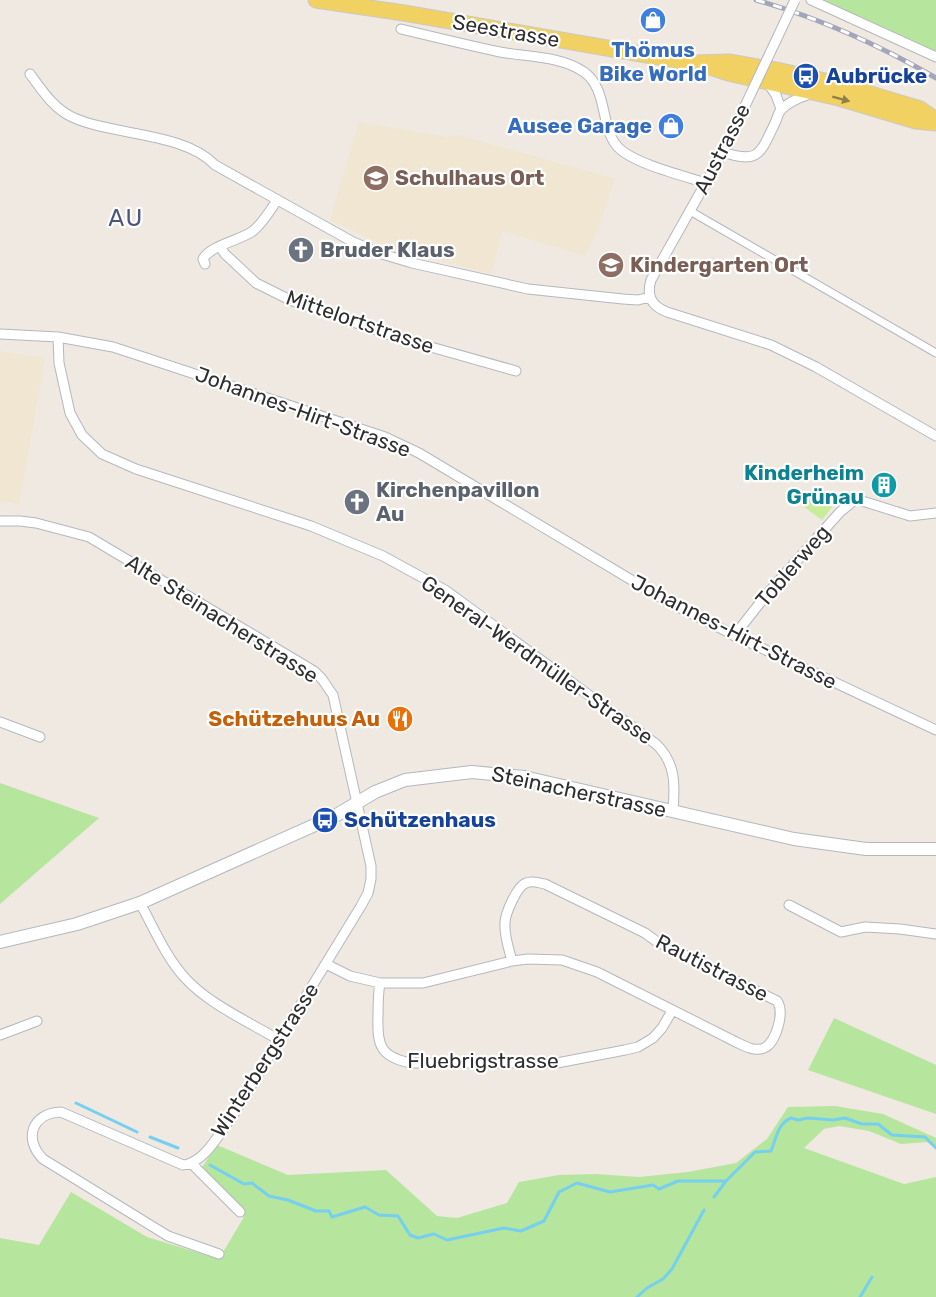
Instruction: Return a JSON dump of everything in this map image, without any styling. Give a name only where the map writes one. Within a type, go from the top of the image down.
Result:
[{"type":"main road","name":"Seestrasse","points":[[316,0],[695,63],[728,73],[817,93],[916,121],[936,121]]},
{"type":"main road","name":"Seestrasse","points":[[695,63],[729,63],[806,76],[920,109],[936,121]]},
{"type":"street","name":"Austrasse","points":[[650,297],[651,280],[723,152],[795,0]]},
{"type":"street","points":[[811,0],[936,57]]},
{"type":"street","points":[[401,29],[502,52],[571,64],[587,74],[598,91],[608,129],[617,146],[628,156],[706,183]]},
{"type":"street","points":[[30,74],[49,100],[71,117],[187,147],[353,242],[382,254],[528,289],[638,300],[650,297],[659,309],[771,345],[816,367],[936,436]]},
{"type":"street","points":[[764,80],[771,87],[781,110]]},
{"type":"street","points":[[723,152],[746,158],[756,155],[765,144],[781,110],[795,99],[817,93]]},
{"type":"street","points":[[205,264],[203,259],[207,252],[255,230],[277,200]]},
{"type":"street","points":[[690,211],[936,353]]},
{"type":"street","name":"Mittelortstrasse","points":[[220,247],[256,283],[290,300],[399,338],[516,371]]},
{"type":"street","name":"Johannes-Hirt-Strasse","points":[[0,334],[58,337],[128,351],[385,437],[419,453],[620,569],[662,599],[734,636],[936,730]]},
{"type":"street","name":"General-Werdmüller-Strasse","points":[[58,337],[59,363],[70,413],[82,435],[102,454],[136,469],[339,536],[383,556],[445,590],[660,748],[671,766],[673,811]]},
{"type":"street","name":"Toblerweg","points":[[734,636],[767,594],[840,512],[856,499],[910,516],[936,513]]},
{"type":"street","name":"Alte Steinacherstrasse","points":[[0,521],[36,523],[89,537],[314,671],[333,695],[357,803]]},
{"type":"street","points":[[0,722],[40,736]]},
{"type":"street","name":"Steinacherstrasse","points":[[0,942],[77,924],[140,903],[335,816],[375,792],[405,780],[472,772],[524,777],[812,842],[890,850],[936,849]]},
{"type":"street","name":"Winterbergstrasse","points":[[192,1164],[208,1149],[232,1116],[361,906],[371,879],[367,842],[357,803]]},
{"type":"street","name":"Rautistrasse","points":[[535,881],[635,928],[656,941],[777,1001],[782,1012],[780,1022],[768,1046],[756,1049],[736,1042],[579,965],[562,960],[512,961],[505,929],[506,913],[521,886],[535,881]]},
{"type":"street","points":[[140,903],[170,958],[187,980],[202,992],[279,1040]]},
{"type":"street","points":[[789,905],[842,932],[865,927],[936,934]]},
{"type":"street","points":[[326,964],[350,976],[380,983],[423,983],[512,961]]},
{"type":"street","name":"Fluebrigstrasse","points":[[380,983],[377,1036],[381,1047],[394,1060],[411,1063],[557,1063],[625,1050],[638,1047],[653,1038],[672,1011]]},
{"type":"street","points":[[0,1035],[37,1021]]},
{"type":"street","points":[[219,1254],[168,1236],[43,1159],[33,1147],[32,1135],[37,1122],[49,1112],[60,1112],[174,1162],[183,1165],[192,1164],[240,1212]]},
{"type":"shaded area","points":[[359,122],[446,137],[459,135],[615,179],[596,234],[585,256],[502,231],[491,274],[386,246],[330,220]]},
{"type":"shaded area","points":[[0,351],[45,358],[19,504],[0,501]]},
{"type":"green space","points":[[811,0],[936,0],[936,57]]},
{"type":"green space","points":[[809,491],[832,507],[822,520],[800,504]]},
{"type":"green space","points":[[0,783],[99,818],[0,904]]},
{"type":"green space","points":[[834,1018],[936,1065],[936,1114],[808,1070]]},
{"type":"green space","points":[[835,1106],[883,1114],[936,1138],[936,1148],[927,1142],[901,1144],[869,1131],[839,1126],[824,1129],[804,1148],[904,1184],[936,1177],[936,1297],[0,1297],[0,1238],[39,1245],[71,1192],[147,1237],[219,1259],[244,1217],[201,1169],[217,1145],[288,1175],[386,1170],[437,1216],[457,1218],[507,1203],[519,1182],[559,1175],[596,1174],[639,1177],[688,1172],[736,1163],[767,1139],[788,1107]]},
{"type":"waterway","points":[[76,1103],[137,1132]]},
{"type":"waterway","points":[[714,1197],[726,1181],[755,1152],[771,1151],[780,1127],[791,1118],[798,1120],[845,1118],[862,1124],[878,1124],[892,1135],[925,1137],[936,1148]]},
{"type":"waterway","points":[[150,1137],[178,1148]]},
{"type":"waterway","points":[[210,1165],[244,1184],[252,1183],[269,1196],[288,1200],[316,1211],[329,1211],[332,1217],[365,1207],[379,1215],[398,1216],[410,1235],[418,1238],[434,1234],[447,1240],[504,1228],[521,1231],[544,1221],[559,1192],[577,1183],[610,1192],[653,1185],[659,1189],[678,1181],[726,1181]]},
{"type":"waterway","points":[[637,1297],[663,1279],[672,1269],[704,1210]]},
{"type":"waterway","points":[[860,1297],[872,1277]]},
{"type":"railway","points":[[756,0],[848,33],[936,78]]},
{"type":"place","name":"Thömus Bike World","points":[[653,20]]},
{"type":"place","name":"Aubrücke","points":[[806,76]]},
{"type":"place","name":"Ausee Garage","points":[[671,126]]},
{"type":"place","name":"Schulhaus Ort","points":[[376,178]]},
{"type":"place","name":"Bruder Klaus","points":[[301,250]]},
{"type":"place","name":"Kindergarten Ort","points":[[611,265]]},
{"type":"place","name":"Kinderheim Grünau","points":[[884,485]]},
{"type":"place","name":"Kirchenpavillon Au","points":[[357,502]]},
{"type":"place","name":"Schützehuus Au","points":[[400,719]]},
{"type":"place","name":"Schützenhaus","points":[[325,820]]},
{"type":"district","name":"AU","points":[[126,218]]}]
